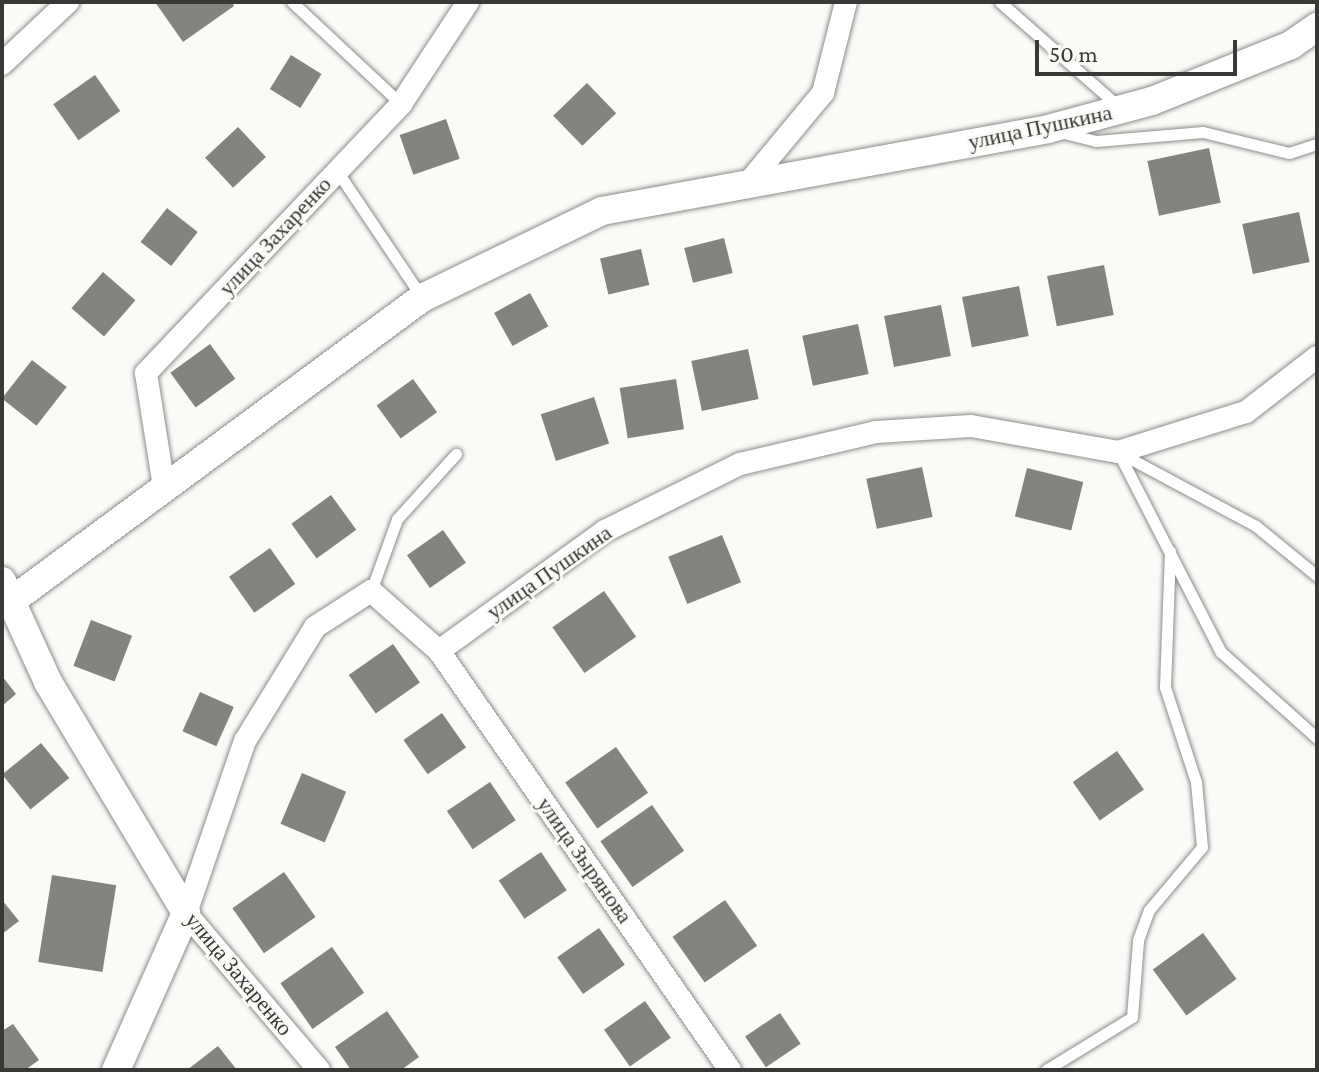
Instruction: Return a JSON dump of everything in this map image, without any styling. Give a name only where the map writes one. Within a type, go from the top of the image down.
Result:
[{"type":"street","points":[[2,64],[68,2]]},
{"type":"street","name":"улица Захаренко","points":[[164,487],[146,373],[401,104],[468,2]]},
{"type":"street","points":[[749,182],[823,93],[846,2]]},
{"type":"street","name":"улица Пушкина","points":[[8,590],[164,487],[422,298],[602,211],[1048,129],[1122,109],[1291,45],[1317,27]]},
{"type":"street","name":"улица Пушкина","points":[[439,651],[605,531],[740,464],[876,432],[971,426],[1118,452],[1246,412],[1317,357]]},
{"type":"street","name":"улица Захаренко","points":[[8,590],[48,682],[186,913],[319,1070]]},
{"type":"street","points":[[116,1070],[186,913],[245,741],[315,627],[371,591],[439,651]]},
{"type":"street","name":"улица Зырянова","points":[[439,651],[730,1070]]},
{"type":"lane","points":[[292,2],[307,7],[401,104]]},
{"type":"lane","points":[[1000,2],[1122,109]]},
{"type":"lane","points":[[1048,129],[1096,141],[1203,132],[1289,153],[1317,144]]},
{"type":"lane","points":[[336,171],[422,298]]},
{"type":"lane","points":[[1118,452],[1221,652],[1317,738]]},
{"type":"lane","points":[[1118,452],[1256,526],[1317,576]]},
{"type":"lane","points":[[371,591],[397,519],[456,454]]},
{"type":"lane","points":[[1046,1070],[1132,1017],[1138,940],[1149,910],[1202,847],[1196,782],[1165,687],[1170,551]]},
{"type":"building","points":[[155,2],[232,2],[234,6],[183,42]]},
{"type":"building","points":[[291,55],[322,74],[300,108],[270,89]]},
{"type":"building","points":[[95,75],[120,111],[78,140],[53,104]]},
{"type":"building","points":[[587,83],[616,113],[582,146],[553,116]]},
{"type":"building","points":[[446,119],[460,159],[413,175],[400,135]]},
{"type":"building","points":[[238,127],[266,157],[233,188],[205,158]]},
{"type":"building","points":[[1209,148],[1221,203],[1159,216],[1147,161]]},
{"type":"building","points":[[167,208],[198,232],[171,266],[141,242]]},
{"type":"building","points":[[1299,212],[1310,262],[1253,274],[1242,224]]},
{"type":"building","points":[[724,238],[733,273],[693,283],[684,248]]},
{"type":"building","points":[[641,249],[649,285],[608,294],[600,258]]},
{"type":"building","points":[[1104,265],[1114,315],[1057,326],[1047,276]]},
{"type":"building","points":[[103,272],[135,300],[104,336],[72,308]]},
{"type":"building","points":[[1019,286],[1029,336],[972,347],[962,297]]},
{"type":"building","points":[[530,293],[548,326],[513,346],[494,313]]},
{"type":"building","points":[[941,305],[951,356],[894,367],[884,316]]},
{"type":"building","points":[[858,324],[869,374],[813,386],[802,336]]},
{"type":"building","points":[[210,344],[235,379],[196,408],[170,373]]},
{"type":"building","points":[[748,349],[759,399],[702,411],[691,361]]},
{"type":"building","points":[[32,360],[67,387],[37,426],[2,399]]},
{"type":"building","points":[[413,379],[437,412],[401,439],[377,405]]},
{"type":"building","points":[[676,379],[684,429],[628,438],[620,388]]},
{"type":"building","points":[[594,397],[609,444],[556,461],[541,414]]},
{"type":"building","points":[[922,467],[933,517],[877,529],[866,479]]},
{"type":"building","points":[[1027,468],[1083,482],[1071,531],[1015,517]]},
{"type":"building","points":[[331,495],[356,530],[317,559],[291,524]]},
{"type":"building","points":[[443,530],[466,563],[430,588],[407,555]]},
{"type":"building","points":[[722,535],[741,582],[687,604],[668,557]]},
{"type":"building","points":[[270,548],[295,584],[254,613],[229,577]]},
{"type":"building","points":[[604,591],[636,637],[585,673],[552,627]]},
{"type":"building","points":[[91,620],[132,636],[115,682],[73,666]]},
{"type":"building","points":[[393,644],[420,683],[376,713],[349,675]]},
{"type":"building","points":[[2,676],[16,694],[2,706]]},
{"type":"building","points":[[200,692],[234,707],[216,746],[183,731]]},
{"type":"building","points":[[442,713],[466,747],[428,774],[403,740]]},
{"type":"building","points":[[41,743],[69,778],[30,809],[2,774]]},
{"type":"building","points":[[616,747],[648,793],[597,828],[565,783]]},
{"type":"building","points":[[1117,751],[1144,790],[1100,820],[1073,782]]},
{"type":"building","points":[[302,773],[346,792],[325,842],[281,824]]},
{"type":"building","points":[[490,782],[516,820],[473,849],[447,811]]},
{"type":"building","points":[[652,805],[684,851],[633,887],[600,841]]},
{"type":"building","points":[[541,852],[567,890],[524,919],[499,881]]},
{"type":"building","points":[[284,872],[316,917],[264,953],[232,908]]},
{"type":"building","points":[[52,875],[116,885],[102,972],[38,962]]},
{"type":"building","points":[[2,900],[19,921],[2,934]]},
{"type":"building","points":[[725,900],[757,946],[705,983],[673,937]]},
{"type":"building","points":[[599,928],[625,965],[583,994],[557,957]]},
{"type":"building","points":[[1203,933],[1237,979],[1186,1016],[1153,969]]},
{"type":"building","points":[[332,947],[364,993],[313,1029],[280,983]]},
{"type":"building","points":[[645,1001],[671,1038],[630,1067],[604,1030]]},
{"type":"building","points":[[387,1011],[419,1057],[401,1070],[351,1070],[335,1047]]},
{"type":"building","points":[[780,1013],[801,1044],[766,1067],[745,1036]]},
{"type":"building","points":[[13,1024],[39,1060],[25,1070],[2,1070],[2,1031]]},
{"type":"building","points":[[218,1046],[237,1070],[187,1070]]}]
